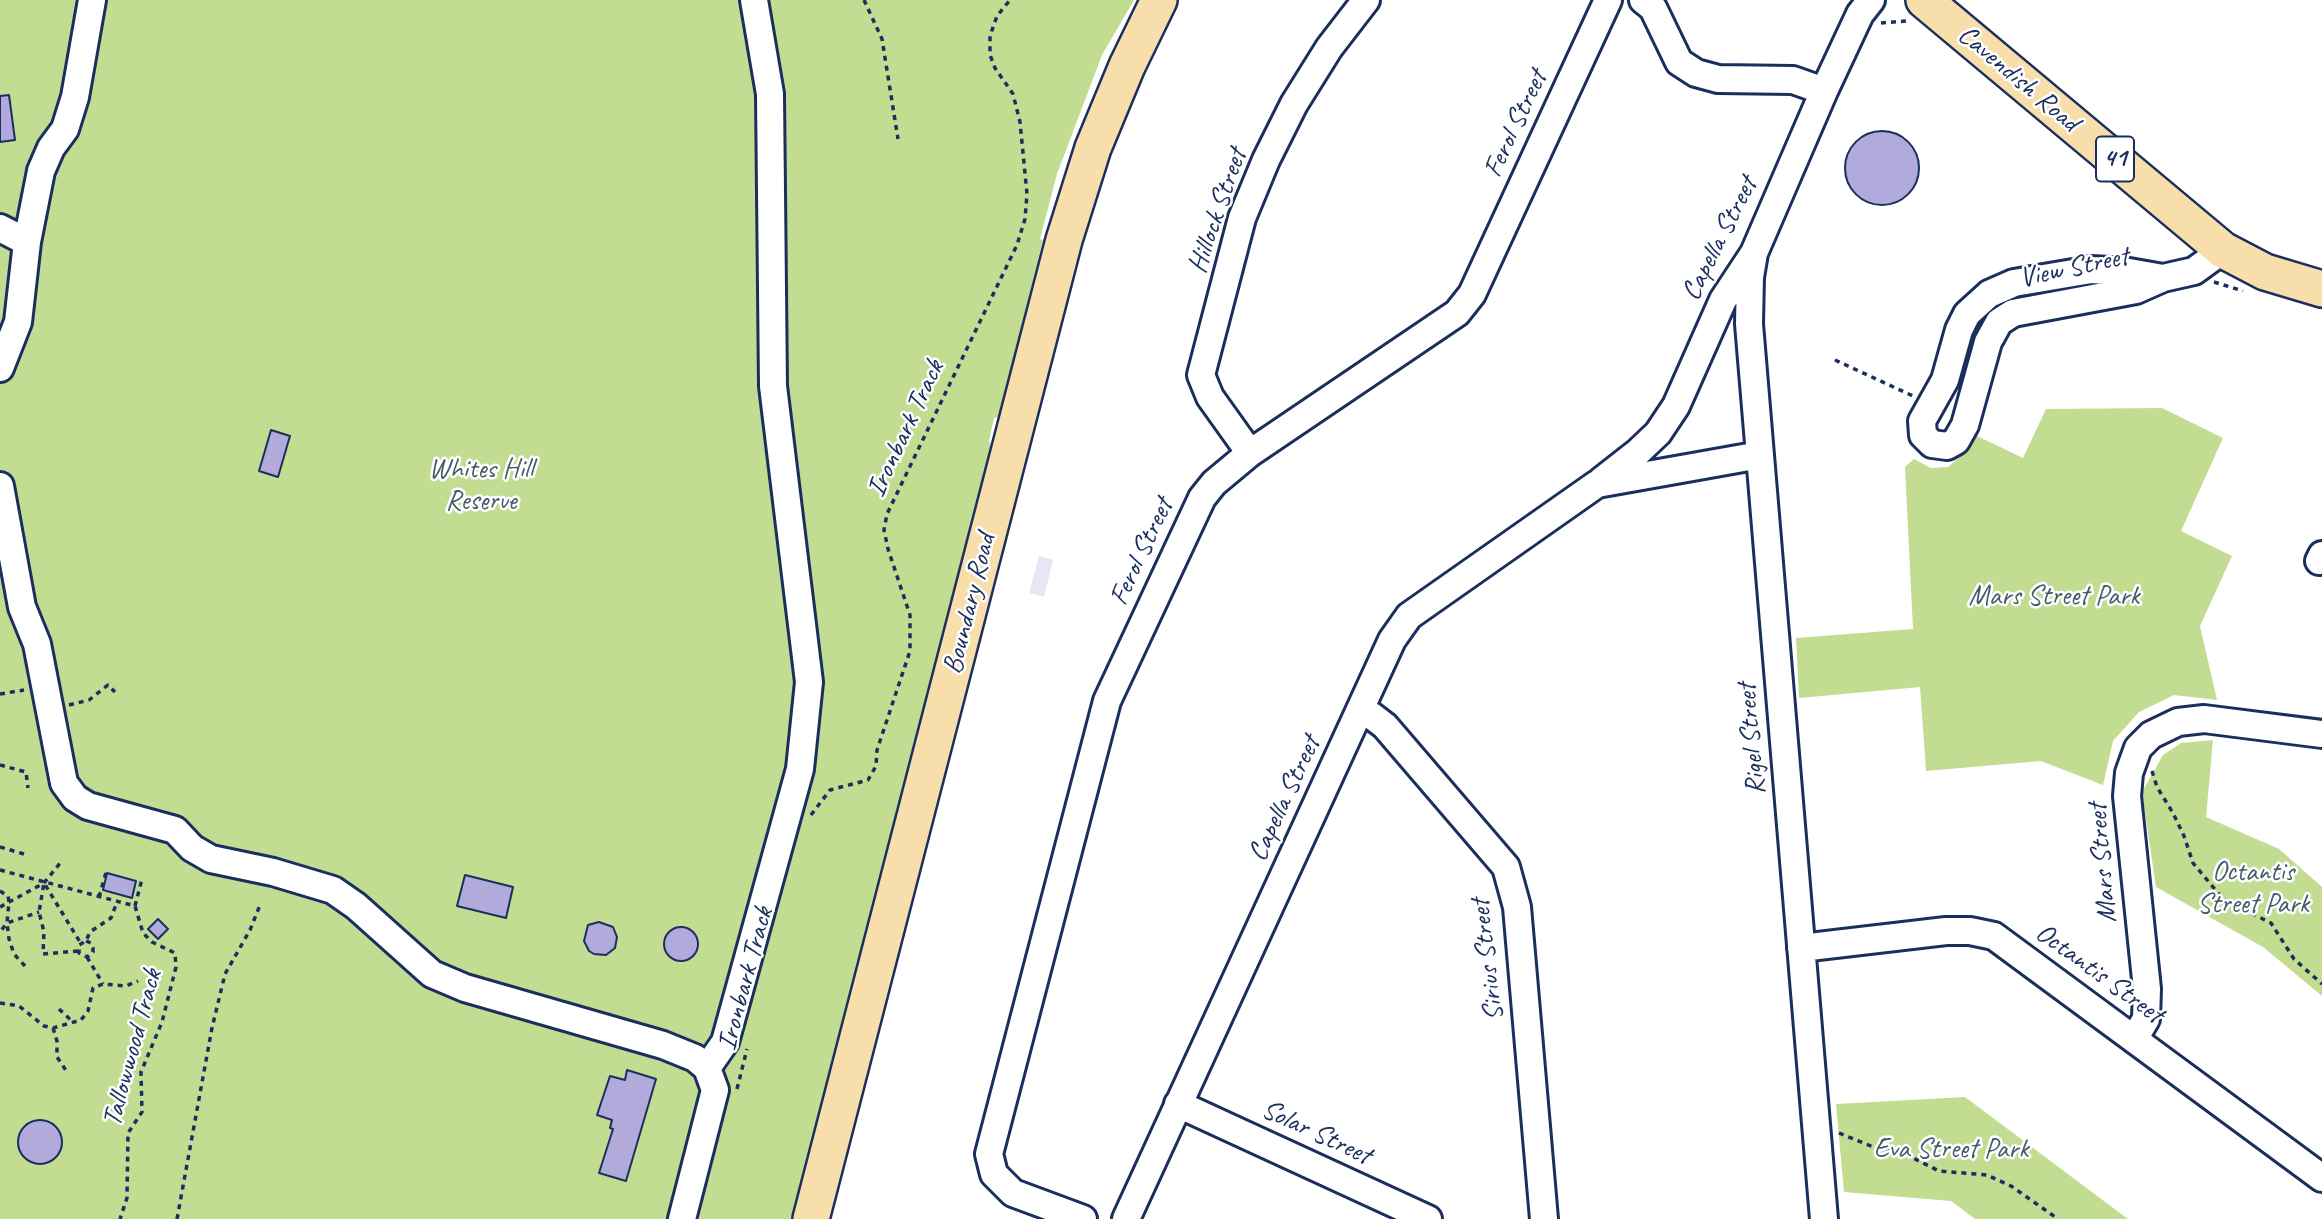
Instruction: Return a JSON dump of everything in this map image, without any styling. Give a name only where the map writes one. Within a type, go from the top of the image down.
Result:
[{"type":"main road","name":"Boundary Road","points":[[811,1219],[1064,240],[1093,148],[1127,66],[1159,0]]},
{"type":"main road","name":"Cavendish Road","points":[[1924,0],[2224,250],[2264,272],[2322,289]]},
{"type":"street","points":[[0,368],[18,322],[27,242],[41,171],[51,148],[65,129],[75,97],[92,0]]},
{"type":"street","points":[[708,1068],[725,1042],[800,769],[809,682],[773,386],[770,94],[754,0]]},
{"type":"street","name":"Hillock Street","points":[[1250,453],[1210,397],[1201,375],[1242,218],[1266,160],[1294,104],[1322,59],[1366,0]]},
{"type":"street","name":"Ferol Street","points":[[1083,1219],[1013,1193],[994,1174],[989,1154],[1107,701],[1202,498],[1214,483],[1250,453],[1457,313],[1472,294],[1608,0]]},
{"type":"street","points":[[1643,0],[1653,8],[1679,62],[1696,73],[1717,79],[1793,80],[1824,91]]},
{"type":"street","name":"Capella Street","points":[[1126,1219],[1392,640],[1409,615],[1597,484],[1658,433],[1676,406],[1723,300],[1754,253],[1824,91],[1860,14],[1871,0]]},
{"type":"street","points":[[0,228],[27,242]]},
{"type":"street","name":"View Street","points":[[2163,278],[2129,272],[2091,270],[2014,283],[1989,294],[1963,322],[1945,380],[1922,421],[1923,435],[1932,444],[1947,446],[1956,441],[1965,425],[1988,342],[1999,322],[2013,313],[2136,290],[2163,278],[2194,271],[2224,250]]},
{"type":"street","name":"Rigel Street","points":[[1754,253],[1749,277],[1749,324],[1824,1219]]},
{"type":"street","name":"Capella Street","points":[[1597,484],[1760,455]]},
{"type":"street","points":[[0,486],[22,607],[37,644],[64,783],[75,799],[88,806],[175,830],[192,848],[211,859],[273,872],[333,890],[356,906],[432,974],[465,988],[663,1045],[695,1058],[708,1068],[716,1090],[682,1219]]},
{"type":"street","name":"Sirius Street","points":[[1360,712],[1372,716],[1385,726],[1506,867],[1517,907],[1544,1219]]},
{"type":"street","points":[[2145,742],[2151,735],[2178,722],[2204,719],[2322,734]]},
{"type":"street","name":"Mars Street","points":[[2134,1039],[2146,1019],[2147,989],[2127,796],[2129,773],[2138,748],[2145,742]]},
{"type":"street","name":"Octantis Street","points":[[1801,948],[1946,931],[1970,931],[1994,936],[2322,1178]]},
{"type":"street","name":"Solar Street","points":[[1178,1104],[1427,1219]]},
{"type":"path","points":[[864,0],[882,39],[898,139]]},
{"type":"path","name":"Ironbark Track","points":[[808,826],[812,813],[830,790],[868,780],[876,766],[877,750],[910,650],[910,615],[888,549],[884,530],[887,514],[1017,245],[1025,219],[1027,194],[1020,122],[1013,94],[995,68],[990,55],[990,36],[996,16],[1010,0]]},
{"type":"path","points":[[1835,360],[1932,405]]},
{"type":"path","points":[[61,706],[89,700],[108,685],[115,692]]},
{"type":"path","points":[[2145,742],[2157,787],[2174,813],[2193,863],[2223,899],[2271,922],[2294,959],[2322,984]]},
{"type":"path","points":[[0,765],[26,772],[28,788]]},
{"type":"path","points":[[0,847],[24,854]]},
{"type":"path","points":[[0,907],[44,883],[61,862]]},
{"type":"path","points":[[99,897],[107,869]]},
{"type":"path","points":[[0,870],[135,906],[142,880]]},
{"type":"path","points":[[44,883],[39,912],[44,932],[43,954],[78,951]]},
{"type":"path","points":[[44,883],[80,942],[78,951],[81,956],[87,957],[103,984]]},
{"type":"path","points":[[0,891],[8,896],[7,923],[11,946],[25,966]]},
{"type":"path","points":[[86,941],[90,932],[111,918],[117,902]]},
{"type":"path","points":[[177,1219],[212,1028],[225,974],[250,930],[260,905]]},
{"type":"path","name":"Tallowwood Track","points":[[120,1219],[127,1198],[128,1133],[142,1112],[141,1072],[162,1022],[176,967],[175,953],[152,942],[143,933],[135,906]]},
{"type":"path","points":[[0,932],[7,923],[39,912]]},
{"type":"path","points":[[80,942],[91,943],[93,950],[87,957]]},
{"type":"path","points":[[0,1003],[19,1006],[44,1026],[53,1028],[81,1020],[88,1011],[93,988],[103,984],[126,986],[138,981]]},
{"type":"path","points":[[59,1009],[73,1022]]},
{"type":"path","points":[[53,1028],[57,1041],[57,1057],[67,1072]]},
{"type":"path","name":"Ironbark Track","points":[[735,1094],[749,1042]]},
{"type":"path","points":[[1815,1115],[1830,1129],[1871,1146],[1903,1153],[1939,1171],[1987,1175],[2011,1186],[2058,1219]]},
{"type":"shaded area","points":[[1039,556],[1053,560],[1044,597],[1029,593]]},
{"type":"green space","name":"Whites Hill Reserve","points":[[0,0],[1134,0],[1102,55],[1057,174],[999,417],[994,418],[989,441],[991,446],[794,1219],[0,1219]]},
{"type":"green space","name":"Mars Street Park","points":[[2162,408],[2223,438],[2181,531],[2232,556],[2200,626],[2217,700],[2174,695],[2139,712],[2113,741],[2103,785],[2041,761],[1926,771],[1920,687],[1799,698],[1796,638],[1913,629],[1905,467],[1914,459],[1931,468],[1948,467],[1966,452],[1973,434],[2023,458],[2046,409]]},
{"type":"green space","name":"Octantis Street Park","points":[[2213,740],[2206,817],[2279,849],[2322,887],[2322,996],[2263,947],[2156,887],[2142,792],[2163,755],[2181,743]]},
{"type":"green space","name":"Eva Street Park","points":[[1965,1097],[2128,1219],[1975,1219],[1951,1201],[1844,1192],[1836,1104]]},
{"type":"building","points":[[9,95],[15,140],[0,142],[0,96]]},
{"type":"building","points":[[1882,131],[1896,134],[1908,142],[1916,154],[1919,168],[1916,182],[1908,194],[1896,202],[1882,205],[1868,202],[1856,194],[1848,182],[1845,168],[1848,154],[1856,142],[1868,134]]},
{"type":"building","points":[[271,430],[290,436],[278,477],[259,471]]},
{"type":"building","points":[[107,873],[136,881],[132,898],[103,890]]},
{"type":"building","points":[[465,875],[513,887],[506,918],[457,906]]},
{"type":"building","points":[[158,919],[168,929],[158,939],[148,929]]},
{"type":"building","points":[[599,922],[613,927],[617,937],[615,948],[606,955],[589,951],[584,941],[588,925]]},
{"type":"building","points":[[681,927],[693,932],[698,944],[693,956],[681,961],[669,956],[664,944],[669,932]]},
{"type":"building","points":[[627,1070],[656,1079],[626,1181],[599,1173],[613,1129],[610,1128],[612,1120],[597,1115],[610,1076],[625,1080]]},
{"type":"building","points":[[40,1120],[56,1126],[62,1142],[56,1158],[40,1164],[24,1158],[18,1142],[24,1126]]}]
